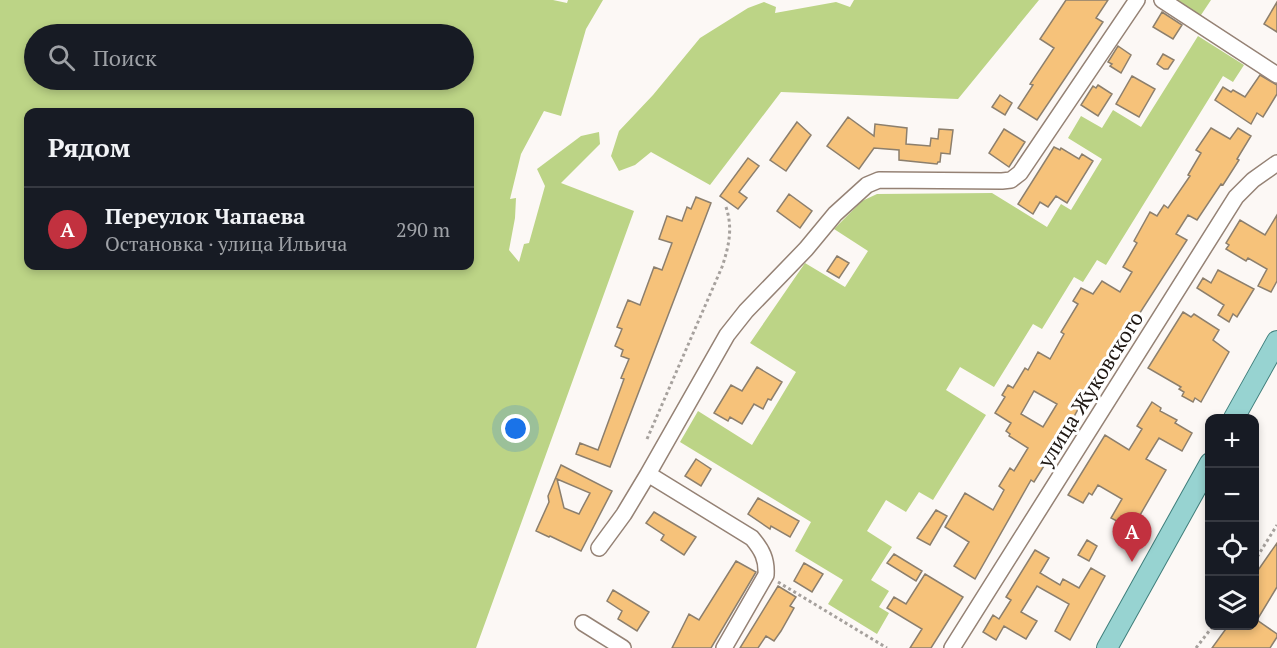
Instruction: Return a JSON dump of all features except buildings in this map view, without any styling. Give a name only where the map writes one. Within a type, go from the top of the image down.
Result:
[{"type":"main road","points":[[1236,414],[1277,341]]},
{"type":"main road","points":[[1107,648],[1206,468]]},
{"type":"street","points":[[599,548],[624,514],[727,335],[746,311],[806,249],[835,214],[867,185],[879,180],[1011,180],[1020,173],[1137,0]]},
{"type":"street","points":[[1162,0],[1277,75]]},
{"type":"street","name":"улица Жуковского","points":[[952,648],[1236,197],[1253,180],[1277,163]]},
{"type":"street","points":[[648,474],[752,538],[762,550],[767,564],[766,575],[724,648]]},
{"type":"street","points":[[583,623],[623,648]]},
{"type":"path","points":[[647,439],[730,245],[730,220],[726,207]]},
{"type":"path","points":[[1259,554],[1277,525]]},
{"type":"path","points":[[766,575],[887,648]]},
{"type":"path","points":[[1196,648],[1210,630]]},
{"type":"green space","points":[[0,0],[553,0],[567,3],[568,0],[603,0],[586,29],[561,116],[544,111],[521,154],[510,199],[516,198],[509,250],[519,262],[524,244],[529,243],[545,186],[537,169],[581,136],[599,132],[600,144],[561,183],[634,211],[476,648],[0,648]]},
{"type":"green space","points":[[854,0],[1039,0],[958,99],[781,92],[710,185],[651,152],[635,165],[619,171],[611,156],[619,131],[653,95],[700,38],[748,8],[764,2],[776,7],[775,13],[836,2],[850,7]]},
{"type":"green space","points":[[1174,0],[1211,0],[1199,18]]},
{"type":"green space","points":[[1198,36],[1244,65],[1233,82],[1223,76],[1106,265],[1097,260],[1083,282],[1074,277],[1042,329],[1033,324],[994,387],[960,367],[946,390],[986,415],[933,500],[919,492],[906,512],[886,500],[867,531],[892,547],[871,580],[889,591],[879,607],[889,613],[877,634],[828,604],[843,580],[795,551],[811,522],[680,442],[698,411],[752,445],[796,372],[750,343],[805,263],[845,287],[868,251],[834,229],[862,201],[877,194],[992,193],[1047,227],[1061,204],[1071,210],[1102,159],[1068,138],[1081,116],[1102,128],[1113,110],[1141,127]]},
{"type":"place","name":"Переулок Чапаева","points":[[1132,562]]}]
